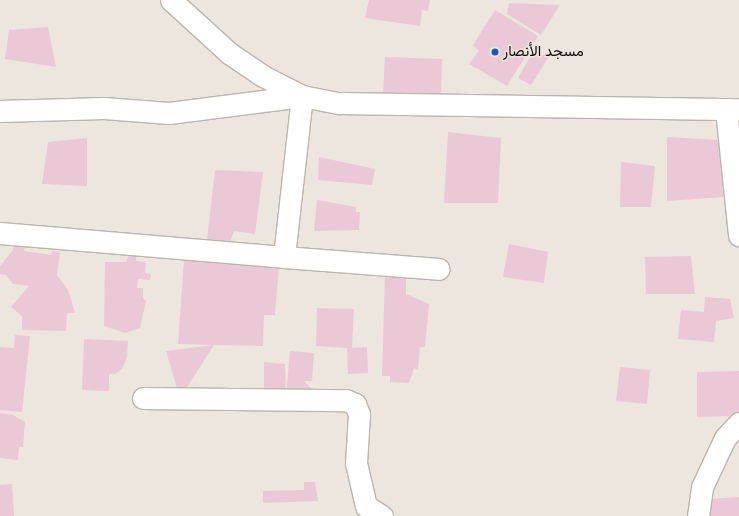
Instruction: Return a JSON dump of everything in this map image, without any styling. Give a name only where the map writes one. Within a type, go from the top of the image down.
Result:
[{"type":"street","points":[[171,0],[229,53],[263,76],[302,96],[339,103],[733,109],[739,235]]},
{"type":"street","points":[[0,111],[104,108],[169,113],[302,96]]},
{"type":"street","points":[[284,257],[302,96]]},
{"type":"street","points":[[0,233],[439,269]]},
{"type":"street","points":[[143,398],[346,400],[354,404],[359,414],[356,463],[366,506],[382,516]]},
{"type":"street","points":[[698,516],[702,487],[725,438],[739,423]]},
{"type":"building","points":[[369,0],[430,0],[428,11],[422,10],[420,26],[365,18]]},
{"type":"building","points":[[509,3],[560,5],[541,35],[507,14]]},
{"type":"building","points":[[495,10],[538,36],[507,86],[469,64],[479,51],[473,45]]},
{"type":"building","points":[[48,27],[56,67],[5,59],[9,30]]},
{"type":"building","points":[[534,50],[548,58],[531,85],[518,78]]},
{"type":"building","points":[[385,57],[442,59],[441,96],[383,94]]},
{"type":"building","points":[[448,132],[501,138],[498,203],[444,203]]},
{"type":"building","points":[[667,137],[720,140],[723,197],[667,201]]},
{"type":"building","points":[[87,138],[87,186],[42,184],[48,142]]},
{"type":"building","points":[[319,157],[375,169],[372,185],[318,180]]},
{"type":"building","points":[[621,162],[655,166],[651,207],[620,207]]},
{"type":"building","points":[[215,170],[263,172],[255,234],[234,231],[230,242],[207,240]]},
{"type":"building","points":[[317,200],[356,207],[356,212],[360,212],[359,230],[314,231]]},
{"type":"building","points":[[14,243],[25,245],[24,251],[51,255],[52,251],[60,252],[57,275],[68,290],[75,313],[67,313],[66,331],[22,330],[22,316],[11,307],[29,286],[13,284],[6,275],[0,274],[0,266],[13,250]]},
{"type":"building","points":[[509,244],[548,252],[544,283],[503,277]]},
{"type":"building","points":[[131,250],[137,250],[136,261],[146,262],[145,273],[151,274],[150,280],[138,279],[137,288],[143,288],[143,298],[146,301],[140,328],[125,333],[104,326],[105,262],[126,262]]},
{"type":"building","points":[[691,256],[695,294],[646,294],[645,257]]},
{"type":"building","points":[[184,260],[279,266],[275,315],[264,315],[263,346],[178,344]]},
{"type":"building","points":[[385,276],[406,277],[406,294],[429,304],[425,347],[420,347],[418,370],[414,368],[409,383],[390,382],[390,376],[382,376]]},
{"type":"building","points":[[705,297],[730,299],[734,318],[716,321],[714,342],[678,339],[681,310],[704,312]]},
{"type":"building","points":[[317,308],[354,309],[352,348],[367,347],[368,373],[348,374],[347,348],[316,346]]},
{"type":"building","points":[[15,335],[30,336],[22,412],[0,410],[0,347],[14,348]]},
{"type":"building","points":[[84,339],[128,341],[127,357],[122,369],[115,374],[109,374],[109,391],[82,390]]},
{"type":"building","points":[[214,345],[180,398],[166,351]]},
{"type":"building","points":[[290,351],[314,353],[312,381],[304,381],[313,390],[286,395]]},
{"type":"building","points":[[264,362],[285,364],[286,395],[264,394]]},
{"type":"building","points":[[620,367],[650,370],[647,404],[616,401]]},
{"type":"building","points":[[739,371],[739,416],[697,417],[697,372]]},
{"type":"building","points":[[0,413],[13,415],[25,422],[23,447],[19,447],[18,460],[0,458]]},
{"type":"building","points":[[304,482],[315,482],[318,501],[263,503],[263,491],[304,490]]},
{"type":"building","points":[[12,484],[14,516],[0,516],[0,485]]},
{"type":"building","points":[[739,497],[739,516],[711,516],[710,499]]},
{"type":"place","name":"مسجد الأنصار","points":[[495,52]]}]
